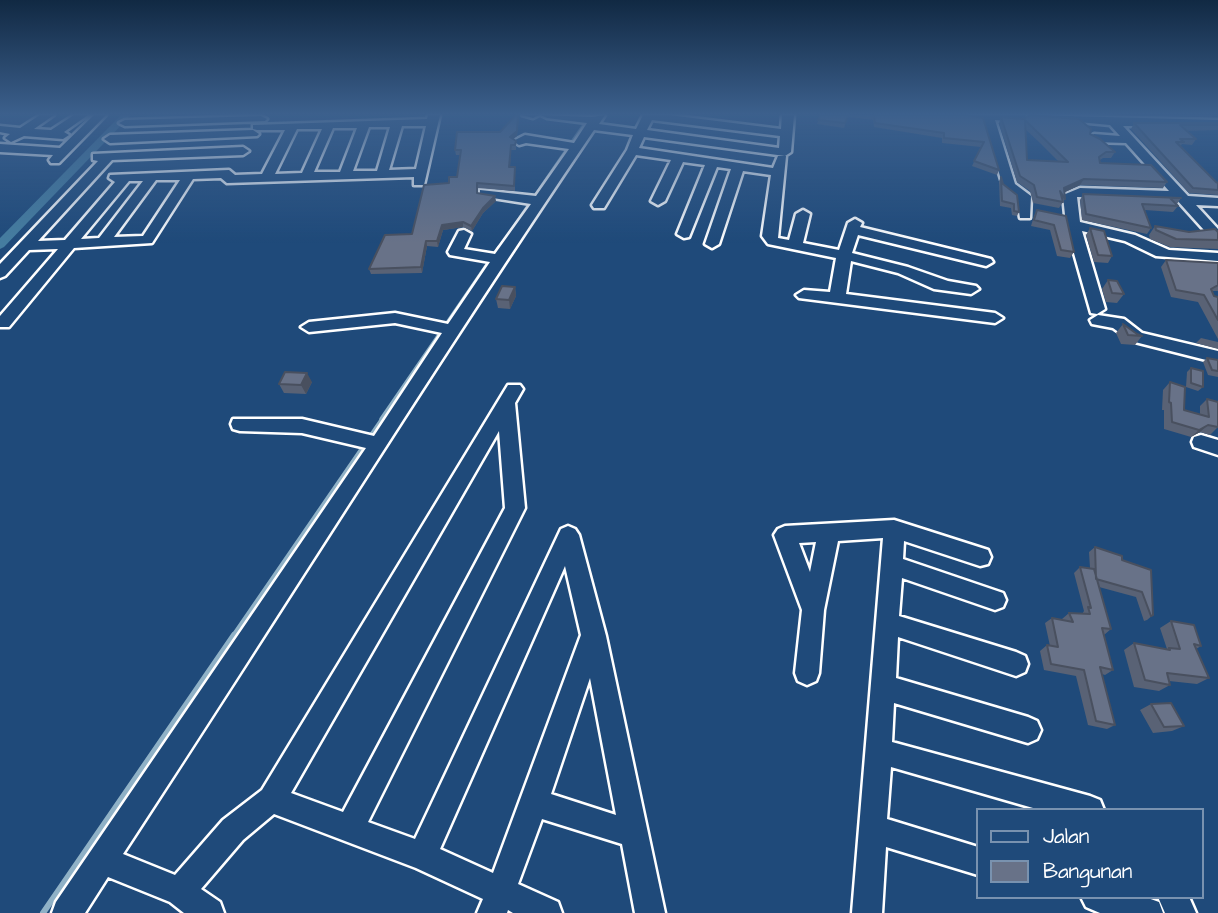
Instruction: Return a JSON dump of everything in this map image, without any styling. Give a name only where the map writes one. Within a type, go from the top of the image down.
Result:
[{"type":"street","points":[[0,273],[108,158]]},
{"type":"street","points":[[226,181],[239,158]]},
{"type":"street","points":[[266,178],[277,158]]},
{"type":"street","points":[[306,177],[328,158]]},
{"type":"street","points":[[338,158],[345,176]]},
{"type":"street","points":[[382,174],[387,158]]},
{"type":"street","points":[[88,179],[189,176],[226,181],[382,174],[420,177],[424,158]]},
{"type":"street","points":[[67,913],[444,327],[496,259],[563,158]]},
{"type":"street","points":[[599,205],[628,158]]},
{"type":"street","points":[[658,201],[679,158]]},
{"type":"street","points":[[683,158],[778,172]]},
{"type":"street","points":[[713,158],[713,162]]},
{"type":"street","points":[[684,234],[717,158]]},
{"type":"street","points":[[783,158],[778,172],[769,236],[774,241],[843,263],[971,289]]},
{"type":"street","points":[[1000,158],[1009,186],[1024,196],[1029,211]]},
{"type":"street","points":[[1140,158],[1215,231]]},
{"type":"street","points":[[712,244],[738,166]]},
{"type":"street","points":[[25,246],[147,240],[189,176]]},
{"type":"street","points":[[103,243],[152,177]]},
{"type":"street","points":[[4,323],[125,178]]},
{"type":"street","points":[[485,193],[535,200]]},
{"type":"street","points":[[1218,202],[1181,197],[1073,193],[1070,195],[1069,219],[1097,315],[1118,323],[1137,337],[1218,357]]},
{"type":"street","points":[[795,246],[803,214]]},
{"type":"street","points":[[1069,219],[1130,238],[1167,254]]},
{"type":"street","points":[[841,298],[838,293],[843,263],[855,227],[986,262]]},
{"type":"street","points":[[464,234],[454,252],[496,259]]},
{"type":"street","points":[[1141,248],[1167,254],[1218,257]]},
{"type":"street","points":[[804,295],[995,318]]},
{"type":"street","points":[[309,327],[378,318],[444,327]]},
{"type":"street","points":[[180,892],[213,849],[247,814],[272,800],[510,396],[514,508],[349,829]]},
{"type":"street","points":[[240,424],[302,426],[370,441]]},
{"type":"street","points":[[867,913],[894,529]]},
{"type":"street","points":[[813,610],[785,535],[894,529],[980,557]]},
{"type":"street","points":[[807,673],[813,610],[829,532]]},
{"type":"street","points":[[422,856],[568,535],[593,635],[650,913]]},
{"type":"street","points":[[892,565],[995,600]]},
{"type":"street","points":[[888,623],[1016,664]]},
{"type":"street","points":[[495,903],[534,803],[593,635]]},
{"type":"street","points":[[883,687],[1028,730]]},
{"type":"street","points":[[879,751],[1083,808]]},
{"type":"street","points":[[272,800],[422,856],[495,903],[547,913]]},
{"type":"street","points":[[534,803],[634,834]]},
{"type":"street","points":[[874,829],[976,860]]},
{"type":"street","points":[[102,860],[180,892],[209,913]]},
{"type":"street","points":[[1102,899],[1148,913]]},
{"type":"building","points":[[460,158],[510,158],[509,167],[515,167],[514,186],[477,183],[477,193],[495,196],[471,226],[463,222],[442,225],[437,241],[426,241],[421,267],[369,269],[385,235],[412,234],[424,185],[449,183],[449,177],[457,177]]},
{"type":"building","points":[[976,158],[995,158],[999,170],[974,161]]},
{"type":"building","points":[[1014,158],[1068,162],[1064,158],[1099,158],[1100,163],[1151,165],[1167,182],[1084,179],[1064,188],[1065,199],[1060,191],[1063,202],[1037,197],[1034,185],[1020,176]]},
{"type":"building","points":[[1165,158],[1192,158],[1218,183],[1218,190],[1193,188]]},
{"type":"building","points":[[1001,177],[1003,184],[1017,195],[1019,212],[1014,211],[1014,204],[1002,201]]},
{"type":"building","points":[[1083,194],[1181,198],[1170,198],[1178,206],[1142,204],[1151,228],[1086,214]]},
{"type":"building","points":[[1037,210],[1066,216],[1074,252],[1061,250],[1054,225],[1034,220]]},
{"type":"building","points":[[1155,226],[1189,232],[1215,229],[1218,232],[1218,240],[1176,239],[1156,230]]},
{"type":"building","points":[[1090,228],[1104,231],[1112,256],[1098,255]]},
{"type":"building","points":[[1166,260],[1218,263],[1218,285],[1211,289],[1214,296],[1218,297],[1218,320],[1204,295],[1176,290]]},
{"type":"building","points":[[1108,280],[1117,281],[1124,294],[1112,293]]},
{"type":"building","points":[[502,286],[515,287],[509,300],[496,299]]},
{"type":"building","points":[[1123,324],[1137,334],[1142,336],[1128,335]]},
{"type":"building","points":[[1207,358],[1218,360],[1218,371],[1212,370]]},
{"type":"building","points":[[1191,368],[1203,371],[1203,387],[1191,383]]},
{"type":"building","points":[[285,372],[307,373],[301,385],[279,384]]},
{"type":"building","points":[[1170,382],[1185,387],[1184,410],[1209,417],[1207,399],[1218,402],[1218,427],[1208,425],[1199,430],[1172,422]]},
{"type":"building","points":[[1095,547],[1151,570],[1153,615],[1151,616],[1142,592],[1096,579]]},
{"type":"building","points":[[1080,567],[1094,569],[1111,629],[1102,628],[1113,670],[1100,667],[1115,725],[1096,721],[1084,670],[1051,664],[1047,645],[1058,647],[1052,618],[1073,622],[1069,613],[1090,614],[1088,607],[1091,608]]},
{"type":"building","points":[[1171,621],[1194,625],[1201,646],[1194,644],[1209,678],[1167,673],[1170,685],[1145,680],[1134,643],[1170,650],[1169,648],[1180,649]]},
{"type":"building","points":[[1171,703],[1184,726],[1164,727],[1151,704]]},
{"type":"waterway","points":[[0,245],[85,158]]},
{"type":"waterway","points":[[498,249],[561,158]]},
{"type":"waterway","points":[[381,419],[499,247]]},
{"type":"waterway","points":[[233,636],[383,418]]},
{"type":"waterway","points":[[43,913],[234,635]]}]
